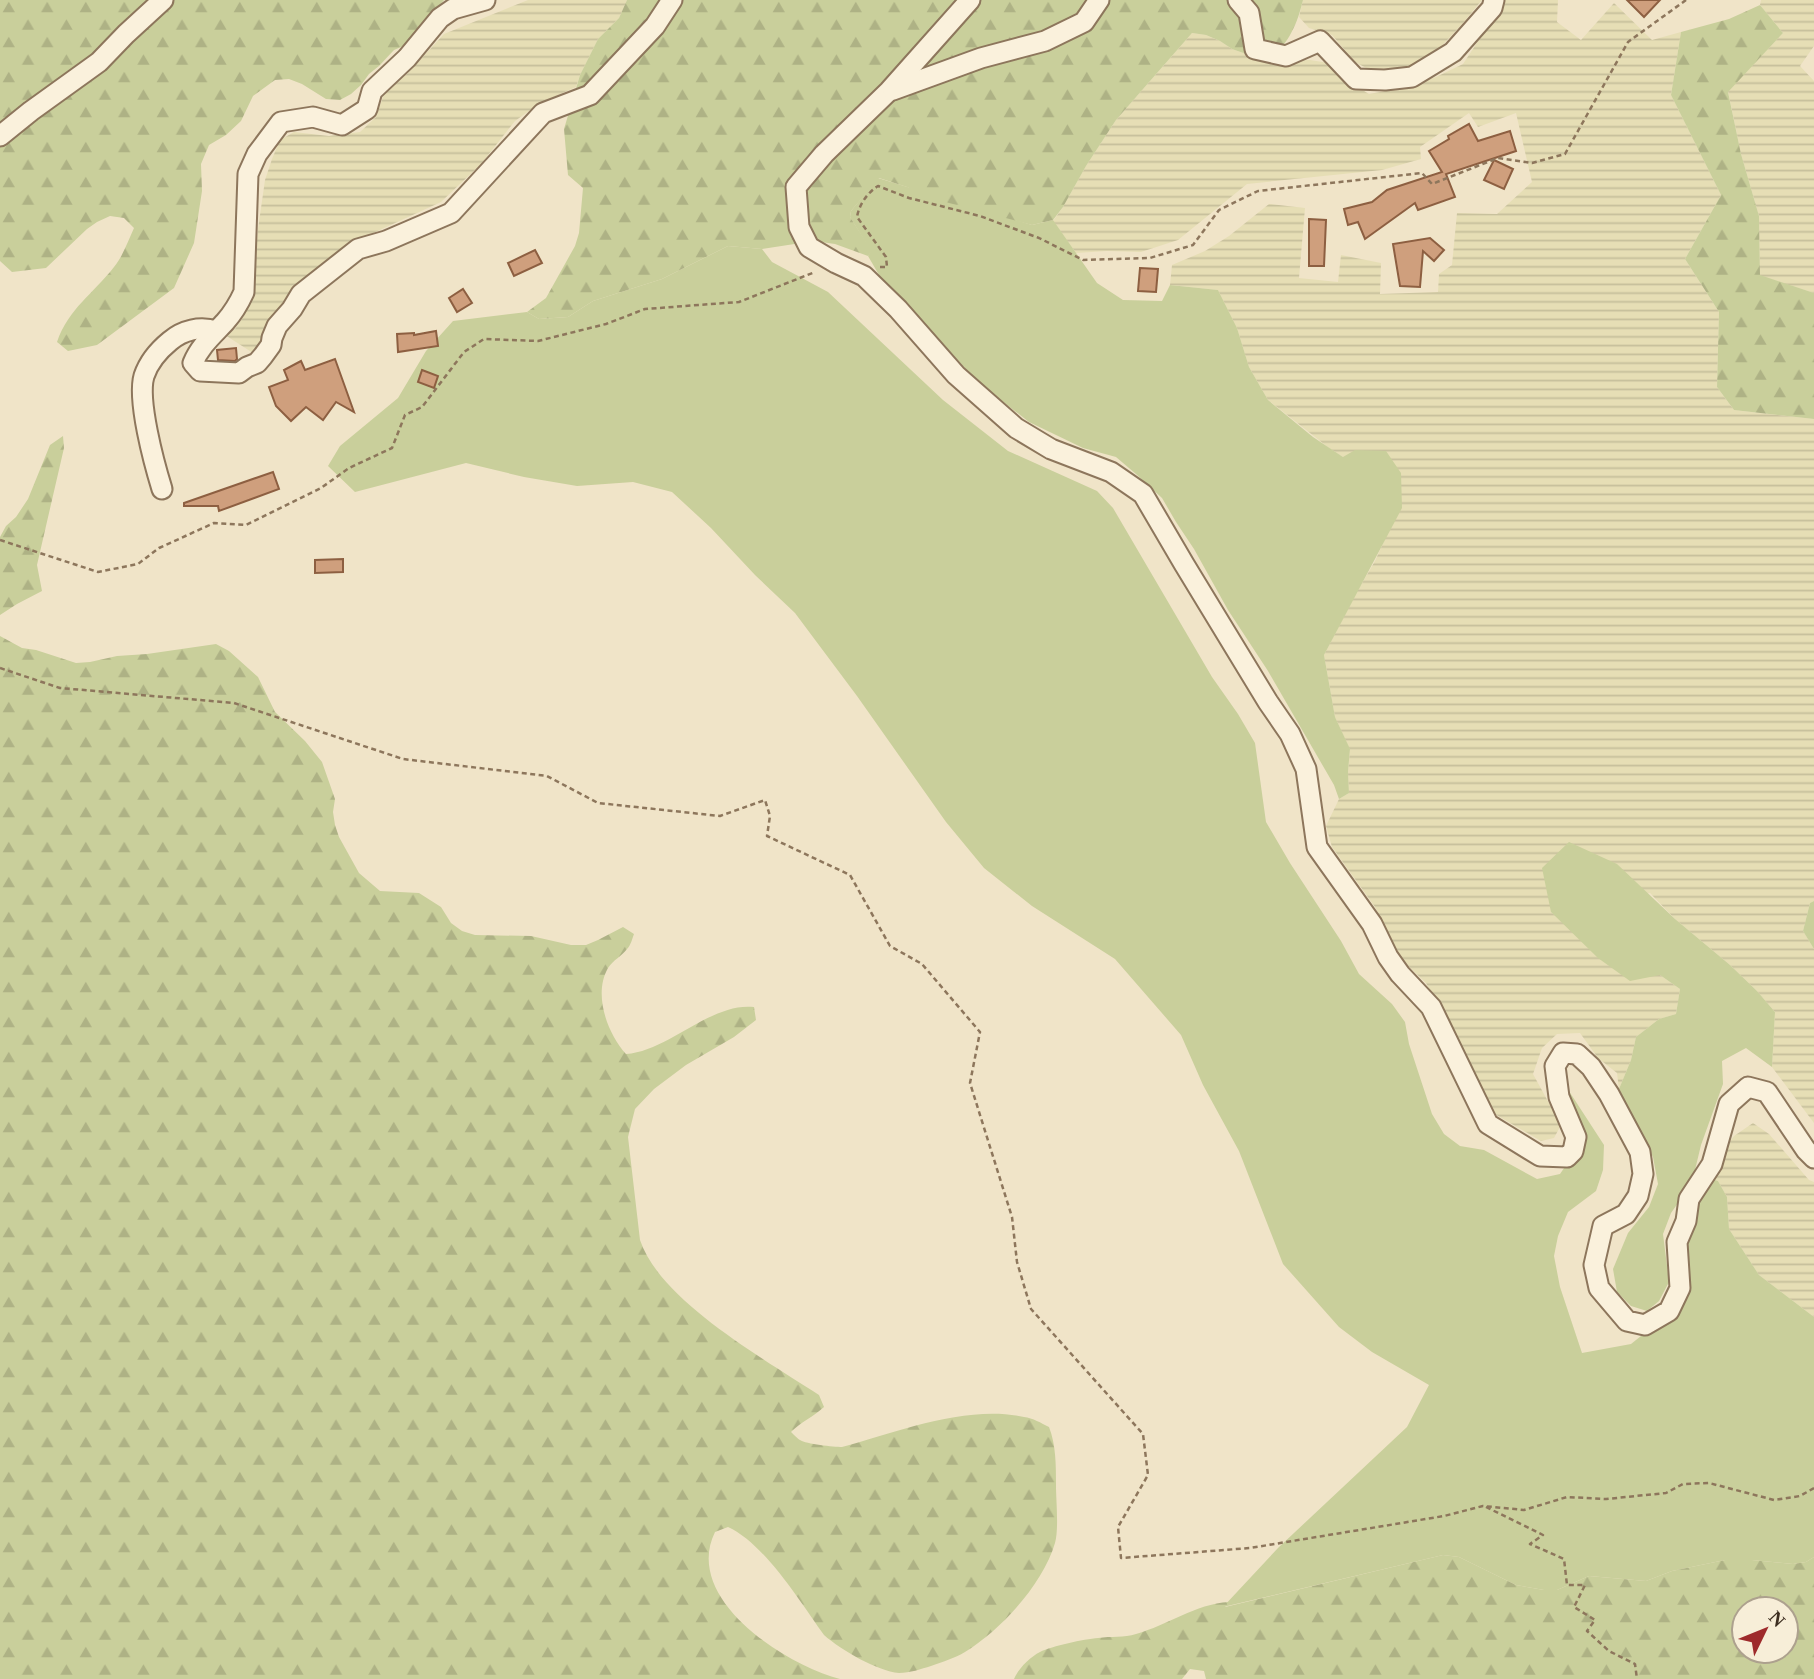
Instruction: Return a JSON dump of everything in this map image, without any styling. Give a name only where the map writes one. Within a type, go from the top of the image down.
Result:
[{"type":"street","points":[[0,136],[99,62],[163,0]]},
{"type":"street","points":[[485,0],[453,9],[440,18],[407,58],[372,90],[367,109],[342,125],[313,117],[281,122],[257,154],[248,174],[244,292],[228,320],[201,348],[193,363],[200,371],[239,373],[257,363],[271,345],[277,326],[301,294],[358,249],[451,213],[543,113],[590,95],[655,26],[672,0]]},
{"type":"street","points":[[970,0],[889,91],[824,154],[796,187],[799,226],[809,247],[864,276],[898,309],[956,375],[1016,428],[1051,449],[1111,472],[1143,494],[1290,734],[1306,769],[1317,847],[1372,924],[1388,957],[1400,974],[1432,1007],[1488,1124],[1540,1156],[1567,1157],[1573,1151],[1576,1137],[1559,1097],[1555,1066],[1563,1053],[1577,1054],[1591,1067],[1609,1094],[1640,1152],[1643,1174],[1639,1196],[1626,1214],[1603,1226],[1594,1265],[1599,1288],[1627,1321],[1645,1325],[1669,1311],[1680,1288],[1677,1242],[1686,1221],[1689,1199],[1712,1164],[1729,1104],[1748,1087],[1767,1092],[1814,1158]]},
{"type":"street","points":[[889,91],[981,58],[1045,41],[1084,22],[1099,0]]},
{"type":"street","points":[[1238,0],[1249,13],[1255,49],[1286,56],[1320,41],[1356,79],[1385,80],[1412,77],[1453,52],[1492,8],[1494,0]]},
{"type":"street","points":[[162,489],[142,401],[143,379],[147,366],[158,351],[183,332],[205,328],[216,331]]},
{"type":"path","points":[[877,268],[887,267],[887,257],[857,217],[858,207],[873,188],[878,186],[909,198],[980,216],[1039,238],[1083,260],[1150,258],[1192,245],[1219,211],[1258,191],[1422,173],[1432,184],[1498,158],[1532,163],[1565,155],[1628,42],[1686,0]]},
{"type":"path","points":[[0,540],[97,572],[138,564],[159,548],[214,523],[246,525],[321,488],[349,468],[392,447],[405,415],[422,407],[464,352],[484,339],[538,341],[606,324],[645,309],[739,302],[836,263]]},
{"type":"path","points":[[0,667],[60,688],[234,703],[403,759],[547,776],[598,803],[720,816],[765,800],[770,816],[767,836],[850,875],[890,946],[922,964],[979,1032],[970,1083],[1012,1217],[1017,1262],[1031,1310],[1143,1434],[1148,1475],[1118,1527],[1121,1558],[1250,1548],[1444,1516],[1483,1506],[1524,1510],[1567,1497],[1606,1499],[1666,1493],[1683,1484],[1709,1483],[1774,1500],[1800,1496],[1814,1488]]},
{"type":"path","points":[[1483,1506],[1543,1535],[1530,1544],[1564,1559],[1567,1585],[1585,1585],[1574,1607],[1595,1620],[1587,1631],[1609,1651],[1635,1664],[1637,1679]]},
{"type":"shaded area","points":[[528,0],[627,0],[619,18],[598,39],[576,87],[540,103],[515,121],[481,164],[441,202],[371,234],[305,282],[270,324],[253,353],[225,335],[235,329],[244,316],[253,290],[265,180],[280,140],[294,132],[329,136],[360,132],[376,117],[385,91],[407,74],[444,34]]},
{"type":"shaded area","points":[[1303,0],[1482,0],[1436,52],[1421,64],[1381,76],[1355,62],[1332,35],[1309,28],[1299,17]]},
{"type":"shaded area","points":[[1502,0],[1558,0],[1557,22],[1581,40],[1614,3],[1652,40],[1681,32],[1671,95],[1721,195],[1685,259],[1719,312],[1717,387],[1734,410],[1814,419],[1814,901],[1810,903],[1803,931],[1814,949],[1814,1123],[1772,1067],[1775,1012],[1730,965],[1675,919],[1650,893],[1551,912],[1569,927],[1660,975],[1680,989],[1676,1014],[1659,1019],[1636,1037],[1631,1060],[1619,1089],[1617,1073],[1598,1058],[1580,1033],[1557,1034],[1542,1048],[1533,1074],[1561,1125],[1554,1138],[1541,1141],[1493,1113],[1464,1051],[1426,983],[1399,957],[1375,907],[1332,847],[1326,826],[1339,799],[1349,793],[1350,750],[1335,717],[1324,655],[1385,539],[1343,457],[1268,400],[1249,367],[1237,328],[1218,290],[1170,285],[1172,265],[1205,251],[1229,236],[1269,204],[1305,208],[1299,278],[1338,282],[1341,255],[1381,263],[1380,294],[1438,292],[1439,274],[1452,265],[1457,213],[1497,214],[1532,182],[1516,113],[1478,127],[1469,113],[1420,147],[1421,159],[1382,170],[1247,184],[1178,240],[1141,252],[1076,253],[1053,221],[1116,120],[1192,33],[1206,35],[1232,49],[1266,61],[1310,60],[1335,64],[1351,83],[1369,94],[1436,77],[1463,64],[1498,11]]},
{"type":"shaded area","points":[[1761,0],[1814,0],[1814,46],[1800,66],[1814,81],[1814,293],[1760,276],[1759,216],[1741,154],[1728,91],[1783,33],[1760,5]]},
{"type":"shaded area","points":[[1753,1123],[1769,1134],[1809,1180],[1814,1182],[1814,1317],[1759,1275],[1729,1229],[1727,1197],[1718,1181],[1703,1176],[1734,1136]]},
{"type":"green space","points":[[0,0],[444,0],[408,44],[394,50],[361,85],[340,100],[326,99],[289,79],[275,80],[253,96],[241,121],[226,135],[209,145],[201,164],[202,191],[194,243],[174,288],[97,345],[68,351],[57,342],[62,330],[75,310],[117,263],[134,228],[124,218],[110,216],[87,229],[46,268],[12,272],[0,261]]},
{"type":"green space","points":[[627,0],[1303,0],[1290,34],[1280,49],[1266,61],[1232,49],[1206,35],[1192,33],[1116,120],[1053,220],[1032,225],[934,199],[879,178],[851,211],[850,217],[872,251],[868,256],[835,244],[814,241],[762,249],[728,246],[662,279],[593,301],[568,317],[539,319],[527,312],[546,298],[575,246],[579,233],[583,188],[568,175],[564,129],[580,75],[598,39],[619,18]]},
{"type":"green space","points":[[1760,5],[1783,33],[1728,92],[1741,154],[1759,216],[1760,275],[1814,293],[1814,419],[1734,410],[1717,387],[1719,312],[1685,259],[1721,195],[1671,95],[1681,32],[1729,19]]},
{"type":"green space","points":[[878,178],[1032,225],[1053,220],[1097,283],[1123,300],[1162,301],[1170,285],[1218,290],[1237,328],[1249,367],[1268,400],[1313,437],[1343,457],[1355,450],[1386,451],[1401,473],[1402,508],[1324,655],[1335,717],[1350,749],[1349,793],[1339,799],[1334,785],[1268,671],[1228,610],[1162,498],[1116,457],[1083,448],[1029,422],[979,383],[886,287],[868,256],[871,251],[850,217],[851,211]]},
{"type":"green space","points":[[728,246],[762,249],[772,262],[828,292],[943,400],[1008,451],[1097,491],[1113,508],[1212,677],[1255,743],[1266,822],[1359,974],[1392,1004],[1405,1022],[1409,1044],[1432,1114],[1444,1134],[1460,1146],[1484,1150],[1537,1179],[1560,1174],[1573,1155],[1546,1077],[1551,1074],[1565,1085],[1604,1145],[1603,1170],[1596,1191],[1568,1212],[1558,1236],[1554,1256],[1560,1287],[1582,1353],[1631,1344],[1661,1320],[1703,1176],[1718,1181],[1727,1197],[1729,1229],[1759,1275],[1814,1317],[1814,1557],[1806,1562],[1793,1564],[1725,1560],[1672,1571],[1646,1581],[1589,1576],[1557,1590],[1544,1590],[1516,1585],[1459,1557],[1443,1555],[1223,1607],[1278,1548],[1407,1427],[1429,1385],[1372,1352],[1339,1327],[1283,1264],[1239,1151],[1203,1085],[1181,1035],[1115,959],[1032,906],[984,868],[946,822],[795,613],[672,492],[633,482],[577,486],[466,463],[355,492],[328,466],[340,446],[398,398],[426,351],[453,321],[527,312],[539,319],[568,317],[593,301],[662,279]]},
{"type":"green space","points":[[63,436],[64,448],[37,565],[42,591],[0,615],[0,537],[28,499],[50,445]]},
{"type":"green space","points":[[0,636],[22,648],[76,663],[216,644],[229,651],[258,677],[275,712],[322,762],[335,799],[333,812],[339,837],[359,873],[380,891],[419,893],[441,907],[451,923],[462,931],[475,935],[531,936],[571,945],[586,945],[623,927],[634,934],[623,954],[608,968],[602,989],[608,1024],[626,1054],[658,1045],[722,1012],[738,1007],[754,1007],[756,1020],[734,1037],[686,1065],[654,1089],[635,1109],[628,1137],[640,1240],[651,1263],[691,1307],[744,1347],[819,1395],[824,1407],[791,1432],[800,1440],[842,1447],[909,1427],[980,1414],[1027,1418],[1049,1427],[1056,1463],[1055,1543],[1031,1590],[1006,1619],[979,1643],[948,1660],[899,1673],[880,1668],[849,1653],[824,1635],[768,1560],[742,1535],[728,1527],[715,1532],[709,1557],[713,1581],[726,1604],[745,1625],[768,1644],[793,1660],[840,1679],[0,1679]]},
{"type":"green space","points":[[1569,842],[1617,864],[1675,919],[1730,965],[1775,1012],[1772,1067],[1746,1048],[1722,1061],[1723,1084],[1695,1170],[1685,1193],[1671,1213],[1663,1234],[1669,1282],[1659,1301],[1647,1311],[1631,1306],[1617,1292],[1613,1269],[1628,1233],[1649,1207],[1658,1184],[1653,1157],[1619,1089],[1631,1060],[1636,1037],[1659,1019],[1676,1014],[1680,989],[1660,975],[1630,981],[1598,958],[1551,912],[1542,868]]},
{"type":"green space","points":[[1814,901],[1814,949],[1803,931],[1810,903]]},
{"type":"green space","points":[[1443,1555],[1459,1557],[1516,1585],[1544,1590],[1557,1590],[1589,1576],[1646,1581],[1672,1571],[1725,1560],[1793,1564],[1806,1562],[1814,1557],[1814,1679],[1206,1679],[1204,1671],[1190,1669],[1182,1679],[1014,1679],[1028,1660],[1045,1650],[1085,1640],[1131,1635],[1193,1611],[1229,1602],[1225,1607]]},
{"type":"building","points":[[1627,0],[1660,0],[1644,17]]},
{"type":"building","points":[[1469,124],[1478,141],[1510,131],[1516,151],[1446,174],[1455,197],[1418,210],[1415,203],[1365,239],[1358,222],[1348,225],[1344,209],[1372,202],[1387,190],[1442,172],[1429,151]]},
{"type":"building","points":[[1494,160],[1513,169],[1504,189],[1484,180]]},
{"type":"building","points":[[1309,219],[1326,220],[1324,266],[1309,266]]},
{"type":"building","points":[[1430,238],[1444,250],[1434,261],[1423,251],[1420,287],[1400,286],[1393,244]]},
{"type":"building","points":[[535,250],[542,263],[514,276],[508,263]]},
{"type":"building","points":[[1140,268],[1158,269],[1156,292],[1138,291]]},
{"type":"building","points":[[463,289],[472,303],[457,312],[449,298]]},
{"type":"building","points":[[436,331],[438,346],[398,352],[397,334],[414,335]]},
{"type":"building","points":[[236,348],[235,361],[218,360],[217,350]]},
{"type":"building","points":[[335,359],[354,412],[336,402],[323,420],[306,407],[291,421],[276,406],[269,387],[288,380],[284,370],[301,361],[305,370]]},
{"type":"building","points":[[422,370],[438,376],[434,388],[418,382]]},
{"type":"building","points":[[273,472],[279,489],[219,511],[218,506],[184,506],[184,503]]},
{"type":"building","points":[[343,559],[343,572],[315,573],[315,560]]}]
